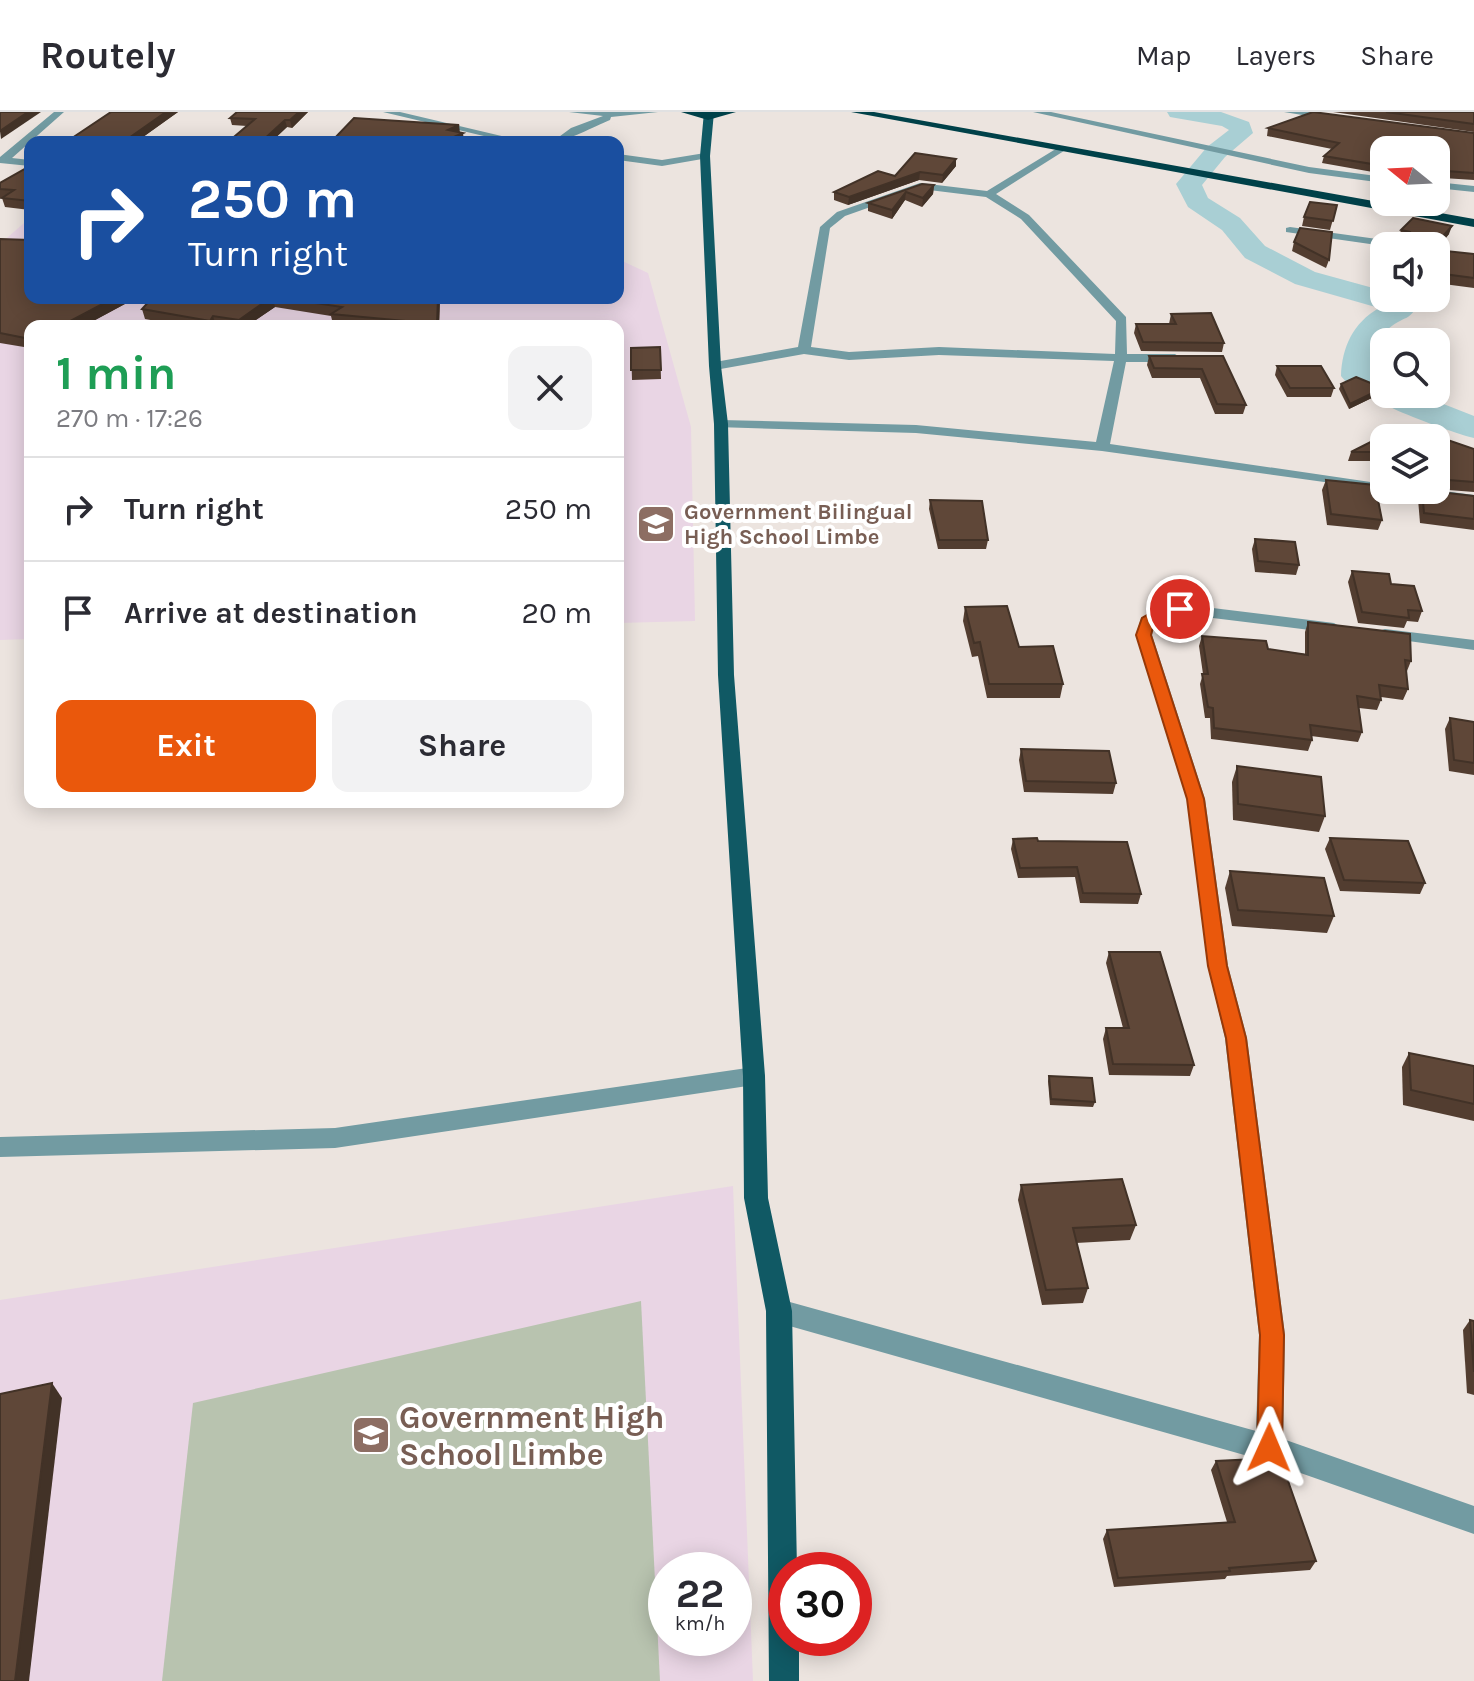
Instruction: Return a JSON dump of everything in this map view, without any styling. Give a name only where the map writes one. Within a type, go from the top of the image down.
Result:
[{"type":"highway","points":[[686,112],[708,115],[731,112]]},
{"type":"highway","points":[[856,112],[1474,223]]},
{"type":"main road","points":[[708,115],[705,156],[715,366],[721,424],[726,675],[754,1076],[756,1198],[779,1311],[784,1681]]},
{"type":"street","points":[[30,136],[59,112]]},
{"type":"street","points":[[388,112],[495,136]]},
{"type":"street","points":[[574,112],[653,112]]},
{"type":"street","points":[[1038,112],[1309,170],[1370,178]]},
{"type":"street","points":[[1289,112],[1346,119]]},
{"type":"street","points":[[566,136],[615,114]]},
{"type":"street","points":[[2,160],[24,141]]},
{"type":"street","points":[[989,194],[1062,149]]},
{"type":"street","points":[[624,158],[662,163],[705,156]]},
{"type":"street","points":[[2,160],[24,162]]},
{"type":"street","points":[[804,350],[825,227],[841,214],[920,186],[989,194],[1025,217],[1122,320],[1121,358],[1102,447]]},
{"type":"street","points":[[1450,186],[1474,189]]},
{"type":"street","points":[[1290,230],[1370,241]]},
{"type":"street","points":[[715,366],[804,350],[849,356],[939,351],[1194,359]]},
{"type":"street","points":[[721,424],[916,429],[1102,447],[1370,486]]},
{"type":"street","points":[[1450,496],[1474,499]]},
{"type":"street","points":[[1269,1448],[1272,1335],[1236,1038],[1218,966],[1196,799],[1144,635],[1147,621],[1161,613],[1180,609],[1474,645]]},
{"type":"street","points":[[0,1147],[335,1138],[754,1076]]},
{"type":"street","points":[[779,1311],[1269,1448],[1474,1520]]},
{"type":"shaded area","name":"Government Bilingual High School Limbe","points":[[24,223],[24,304],[624,304],[624,262],[648,273],[691,427],[695,621],[624,623],[624,320],[24,320],[24,639],[0,640],[0,244]]},
{"type":"shaded area","name":"Government High School Limbe","points":[[733,1186],[748,1552],[648,1552],[648,1656],[752,1656],[753,1681],[0,1681],[0,1300]]},
{"type":"green space","points":[[641,1301],[654,1552],[648,1552],[648,1656],[659,1656],[660,1681],[162,1681],[193,1403]]},
{"type":"building","points":[[0,112],[28,112],[0,131]]},
{"type":"building","points":[[111,112],[166,112],[132,136],[75,136]]},
{"type":"building","points":[[237,112],[299,112],[268,136],[235,136],[255,119],[230,118]]},
{"type":"building","points":[[1313,112],[1474,133],[1474,173],[1450,171],[1450,136],[1370,136],[1370,164],[1324,156],[1339,143],[1268,128]]},
{"type":"building","points":[[1386,112],[1474,112],[1474,124]]},
{"type":"building","points":[[354,118],[459,125],[448,130],[463,133],[456,136],[337,136]]},
{"type":"building","points":[[915,153],[956,159],[943,175],[920,172],[849,197],[834,192],[878,171],[895,176]]},
{"type":"building","points":[[24,169],[24,200],[2,198],[14,190],[0,189],[0,183]]},
{"type":"building","points":[[922,184],[934,185],[923,198],[906,192],[892,210],[868,203]]},
{"type":"building","points":[[1310,202],[1337,205],[1333,221],[1304,217]]},
{"type":"building","points":[[1413,218],[1452,226],[1447,232],[1401,230]]},
{"type":"building","points":[[1300,228],[1332,232],[1329,260],[1294,242]]},
{"type":"building","points":[[0,239],[24,240],[24,304],[103,304],[72,320],[24,320],[24,338],[0,333]]},
{"type":"building","points":[[1450,251],[1474,254],[1474,278],[1450,275]]},
{"type":"building","points":[[147,304],[262,304],[239,320],[213,316],[211,320],[204,320],[142,309]]},
{"type":"building","points":[[322,304],[438,304],[437,320],[395,320],[331,314],[342,307]]},
{"type":"building","points":[[1211,313],[1224,343],[1143,342],[1136,324],[1176,324],[1171,314]]},
{"type":"building","points":[[660,347],[661,370],[631,370],[631,348]]},
{"type":"building","points":[[1149,356],[1223,356],[1246,405],[1217,404],[1202,369],[1154,368]]},
{"type":"building","points":[[1277,366],[1321,366],[1334,388],[1290,388]]},
{"type":"building","points":[[1356,377],[1370,383],[1370,394],[1350,404],[1341,384]]},
{"type":"building","points":[[1450,441],[1474,449],[1474,482],[1450,480]]},
{"type":"building","points":[[1370,442],[1370,452],[1351,452]]},
{"type":"building","points":[[1326,480],[1370,484],[1370,504],[1379,504],[1382,520],[1331,514]]},
{"type":"building","points":[[1450,493],[1474,496],[1474,519],[1424,513],[1423,504],[1450,504]]},
{"type":"building","points":[[930,500],[982,501],[988,540],[939,540]]},
{"type":"building","points":[[1255,539],[1295,542],[1299,565],[1258,561]]},
{"type":"building","points":[[1352,571],[1389,574],[1391,584],[1414,586],[1422,611],[1408,610],[1409,618],[1362,612]]},
{"type":"building","points":[[1007,606],[1019,647],[1053,646],[1063,684],[989,684],[980,642],[974,643],[965,607]]},
{"type":"building","points":[[1308,622],[1410,634],[1411,661],[1405,660],[1408,689],[1379,685],[1381,700],[1357,696],[1362,732],[1310,725],[1312,740],[1214,728],[1213,708],[1208,707],[1202,674],[1208,674],[1202,636],[1266,641],[1268,649],[1308,655]]},
{"type":"building","points":[[1450,718],[1474,722],[1474,763],[1454,760]]},
{"type":"building","points":[[1021,749],[1109,751],[1116,783],[1026,781]]},
{"type":"building","points":[[1237,766],[1321,777],[1325,816],[1238,804]]},
{"type":"building","points":[[1037,838],[1038,841],[1127,842],[1141,894],[1083,893],[1077,867],[1020,868],[1013,839]]},
{"type":"building","points":[[1330,838],[1408,841],[1425,883],[1344,880]]},
{"type":"building","points":[[1230,871],[1324,878],[1334,916],[1238,910]]},
{"type":"building","points":[[1109,952],[1160,952],[1194,1065],[1113,1064],[1106,1028],[1129,1028]]},
{"type":"building","points":[[1409,1053],[1474,1066],[1474,1104],[1411,1090]]},
{"type":"building","points":[[1049,1076],[1092,1078],[1095,1102],[1051,1099]]},
{"type":"building","points":[[1122,1179],[1136,1225],[1073,1228],[1088,1288],[1046,1290],[1021,1185]]},
{"type":"building","points":[[1470,1320],[1474,1321],[1474,1372]]},
{"type":"building","points":[[52,1383],[15,1681],[0,1681],[0,1394]]},
{"type":"building","points":[[1280,1458],[1316,1561],[1229,1568],[1230,1571],[1118,1578],[1107,1530],[1235,1522],[1216,1461]]},
{"type":"waterway","points":[[1178,112],[1228,120],[1241,127],[1241,133],[1216,152],[1189,184],[1197,202],[1231,224],[1255,252],[1305,278],[1389,302],[1399,311],[1371,328]]},
{"type":"waterway","points":[[1370,330],[1362,344],[1357,365],[1357,376],[1370,383]]},
{"type":"waterway","points":[[1424,408],[1474,428]]},
{"type":"place","name":"Government Bilingual High School Limbe","points":[[656,524]]},
{"type":"place","name":"Government High School Limbe","points":[[371,1435]]},
{"type":"route","points":[[1180,609],[1161,613],[1147,621],[1144,635],[1196,799],[1218,966],[1236,1038],[1272,1335],[1269,1448]]}]
